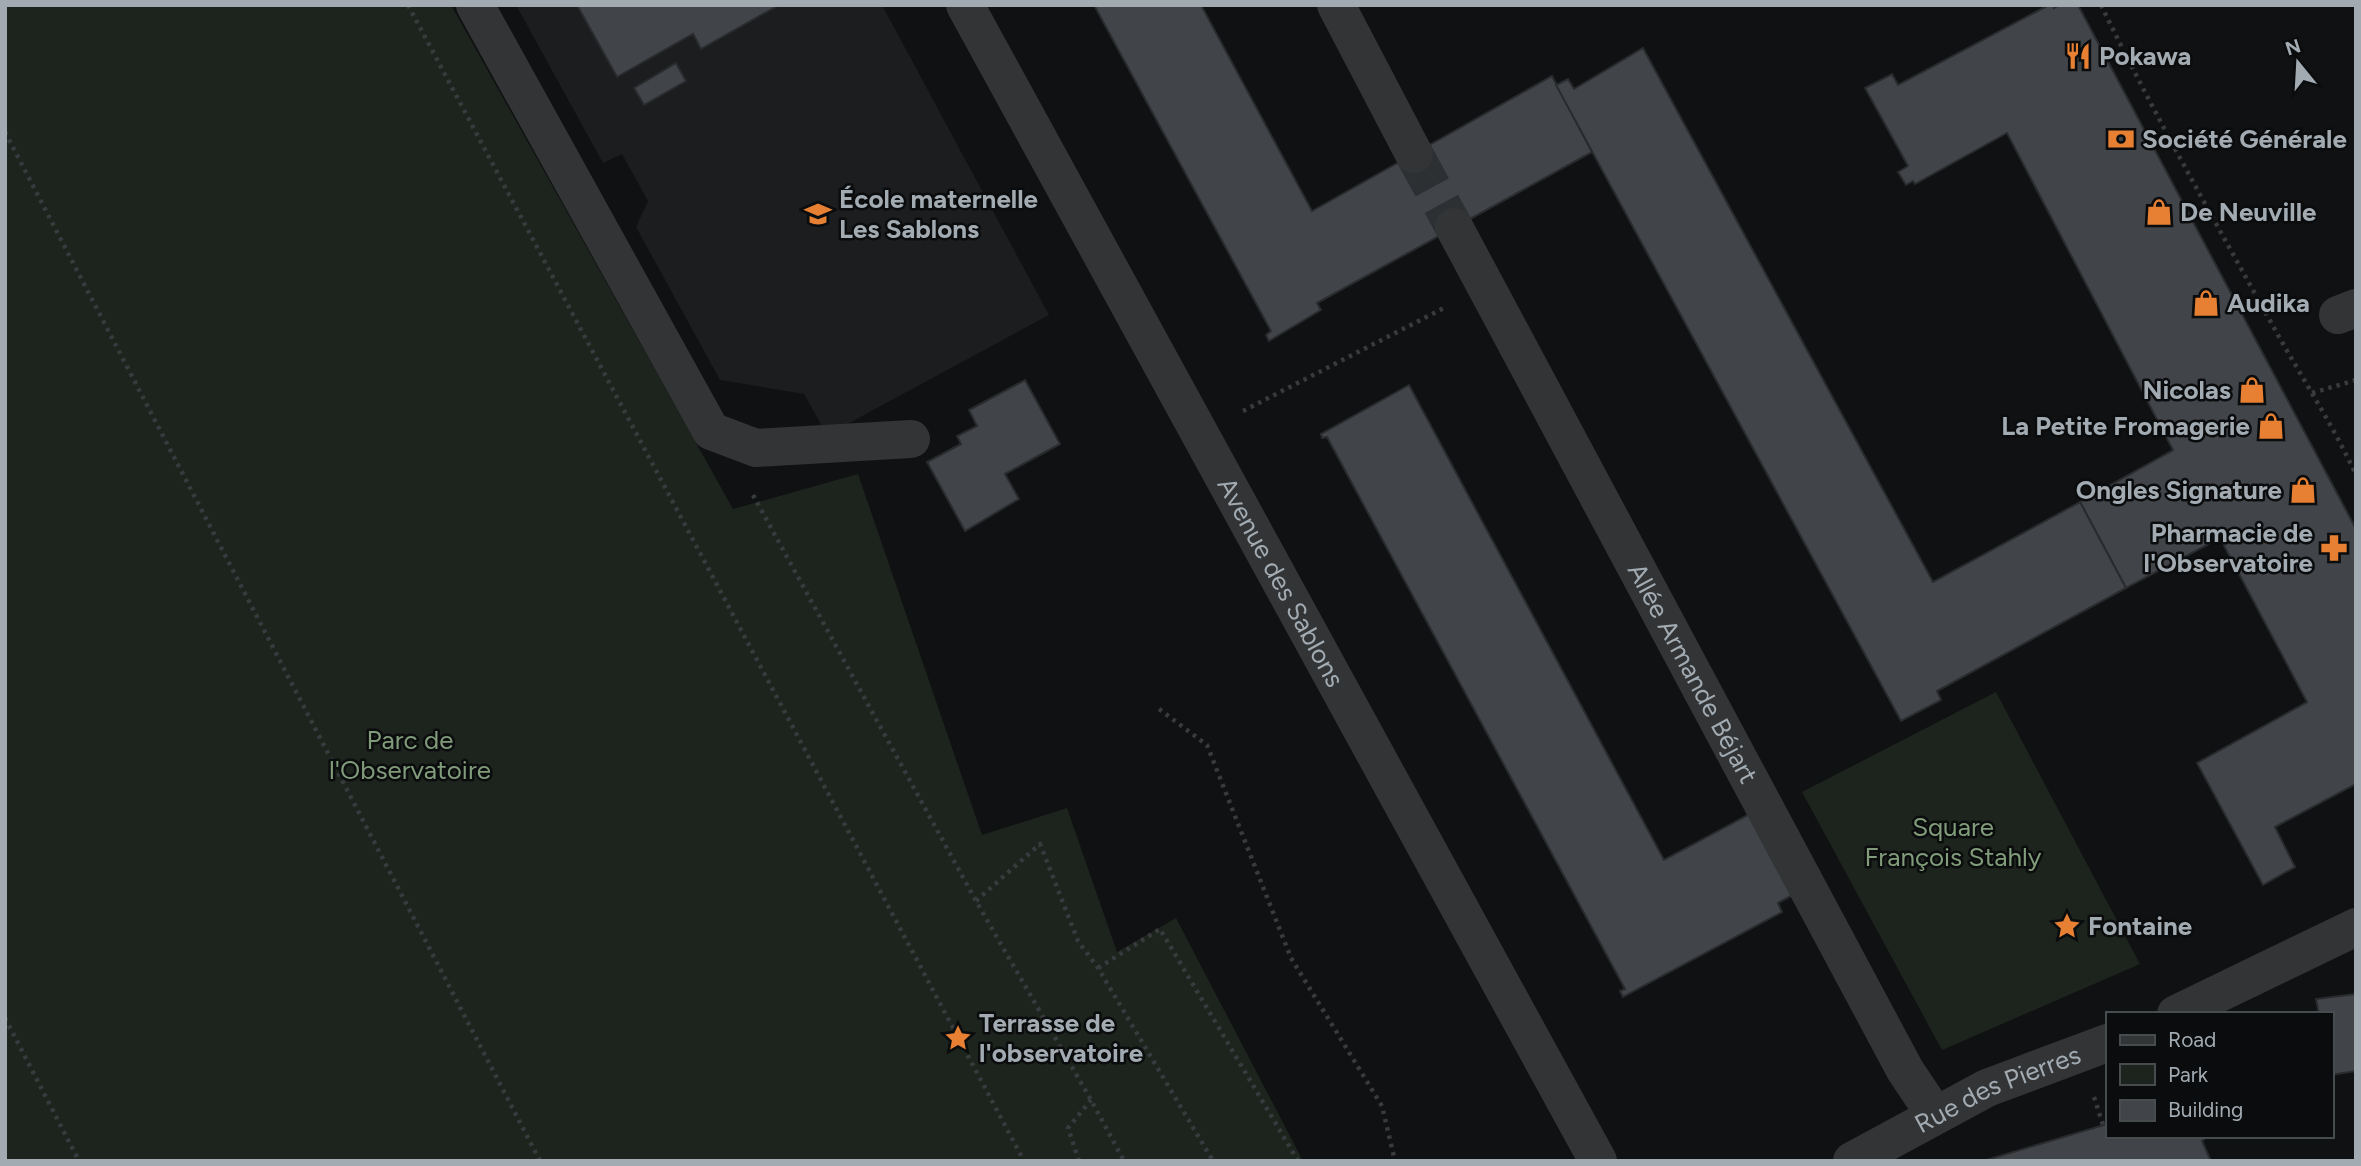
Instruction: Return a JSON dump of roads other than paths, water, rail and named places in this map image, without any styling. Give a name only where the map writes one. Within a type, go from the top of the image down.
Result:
[{"type":"street","points":[[475,5],[711,431],[756,448],[911,439]]},
{"type":"street","name":"Avenue des Sablons","points":[[965,5],[1598,1161]]},
{"type":"street","points":[[1336,5],[1414,154]]},
{"type":"street","name":"Allée Armande Béjart","points":[[1454,227],[1905,1070],[1935,1115]]},
{"type":"street","points":[[2180,1012],[2356,927]]},
{"type":"street","name":"Rue des Pierres","points":[[1852,1161],[1987,1088],[2106,1043]]},
{"type":"tunnel","points":[[1414,154],[1454,227]]},
{"type":"place","name":"Pokawa","points":[[2078,56]]},
{"type":"place","name":"Société Générale","points":[[2121,139]]},
{"type":"place","name":"De Neuville","points":[[2159,212]]},
{"type":"place","name":"École maternelle Les Sablons","points":[[818,214]]},
{"type":"place","name":"Audika","points":[[2206,303]]},
{"type":"place","name":"Nicolas","points":[[2252,390]]},
{"type":"place","name":"La Petite Fromagerie","points":[[2271,426]]},
{"type":"place","name":"Ongles Signature","points":[[2303,490]]},
{"type":"place","name":"Pharmacie de l'Observatoire","points":[[2334,548]]},
{"type":"place","name":"Fontaine","points":[[2067,926]]},
{"type":"place","name":"Terrasse de l'observatoire","points":[[958,1038]]},
{"type":"park label","name":"Parc de l'Observatoire","points":[[410,755]]},
{"type":"park label","name":"Square François Stahly","points":[[1953,842]]}]
